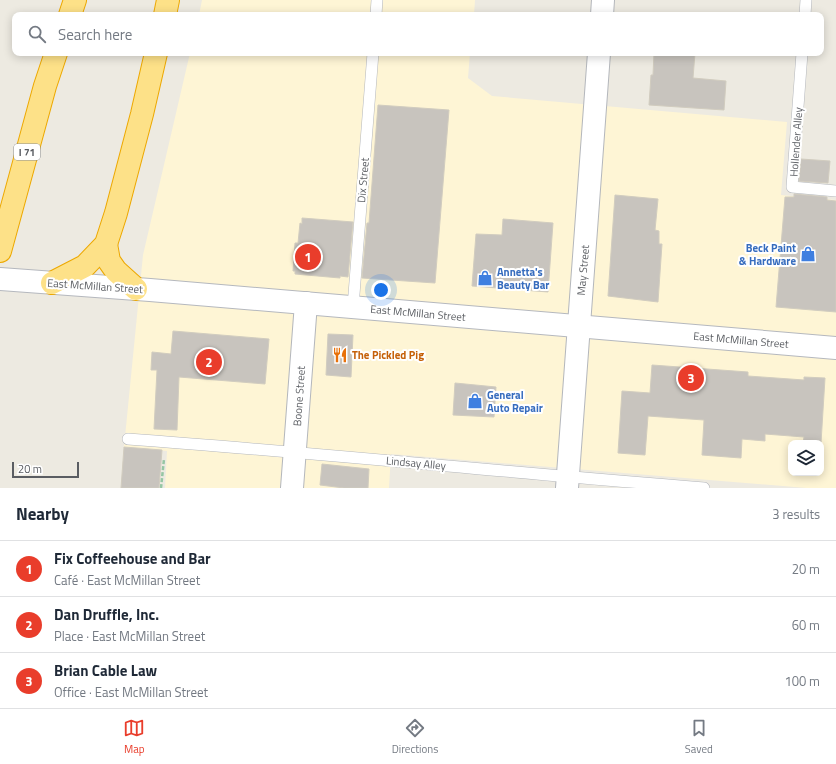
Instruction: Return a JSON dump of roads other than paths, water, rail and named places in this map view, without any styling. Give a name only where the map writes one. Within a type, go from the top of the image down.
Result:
[{"type":"highway","points":[[71,12],[75,0]]},
{"type":"highway","points":[[165,12],[168,0]]},
{"type":"highway","name":"I 71","points":[[0,251],[45,86],[55,56]]},
{"type":"highway","points":[[52,283],[86,266],[106,244],[116,213],[142,114],[155,56]]},
{"type":"highway","points":[[106,244],[109,261],[116,272],[136,289]]},
{"type":"main road","points":[[602,12],[603,0]]},
{"type":"main road","name":"May Street","points":[[567,483],[599,56]]},
{"type":"main road","name":"East McMillan Street","points":[[0,279],[306,303],[836,348]]},
{"type":"main road","name":"Boone Street","points":[[292,488],[306,303]]},
{"type":"lane","points":[[376,12],[377,0]]},
{"type":"lane","points":[[805,12],[806,0]]},
{"type":"lane","name":"Dix Street","points":[[353,307],[373,56]]},
{"type":"lane","name":"Hollender Alley","points":[[802,56],[792,187],[836,191]]},
{"type":"lane","name":"Lindsay Alley","points":[[128,439],[295,452],[567,483],[704,488]]},
{"type":"place","name":"Beck Paint & Hardware","points":[[808,254]]},
{"type":"place","name":"Fix Coffeehouse and Bar","points":[[308,257]]},
{"type":"place","name":"Annetta's Beauty Bar","points":[[485,278]]},
{"type":"place","name":"The Pickled Pig","points":[[340,355]]},
{"type":"place","name":"Dan Druffle, Inc.","points":[[209,362]]},
{"type":"place","name":"Brian Cable Law","points":[[691,378]]},
{"type":"place","name":"General Auto Repair","points":[[475,401]]}]
